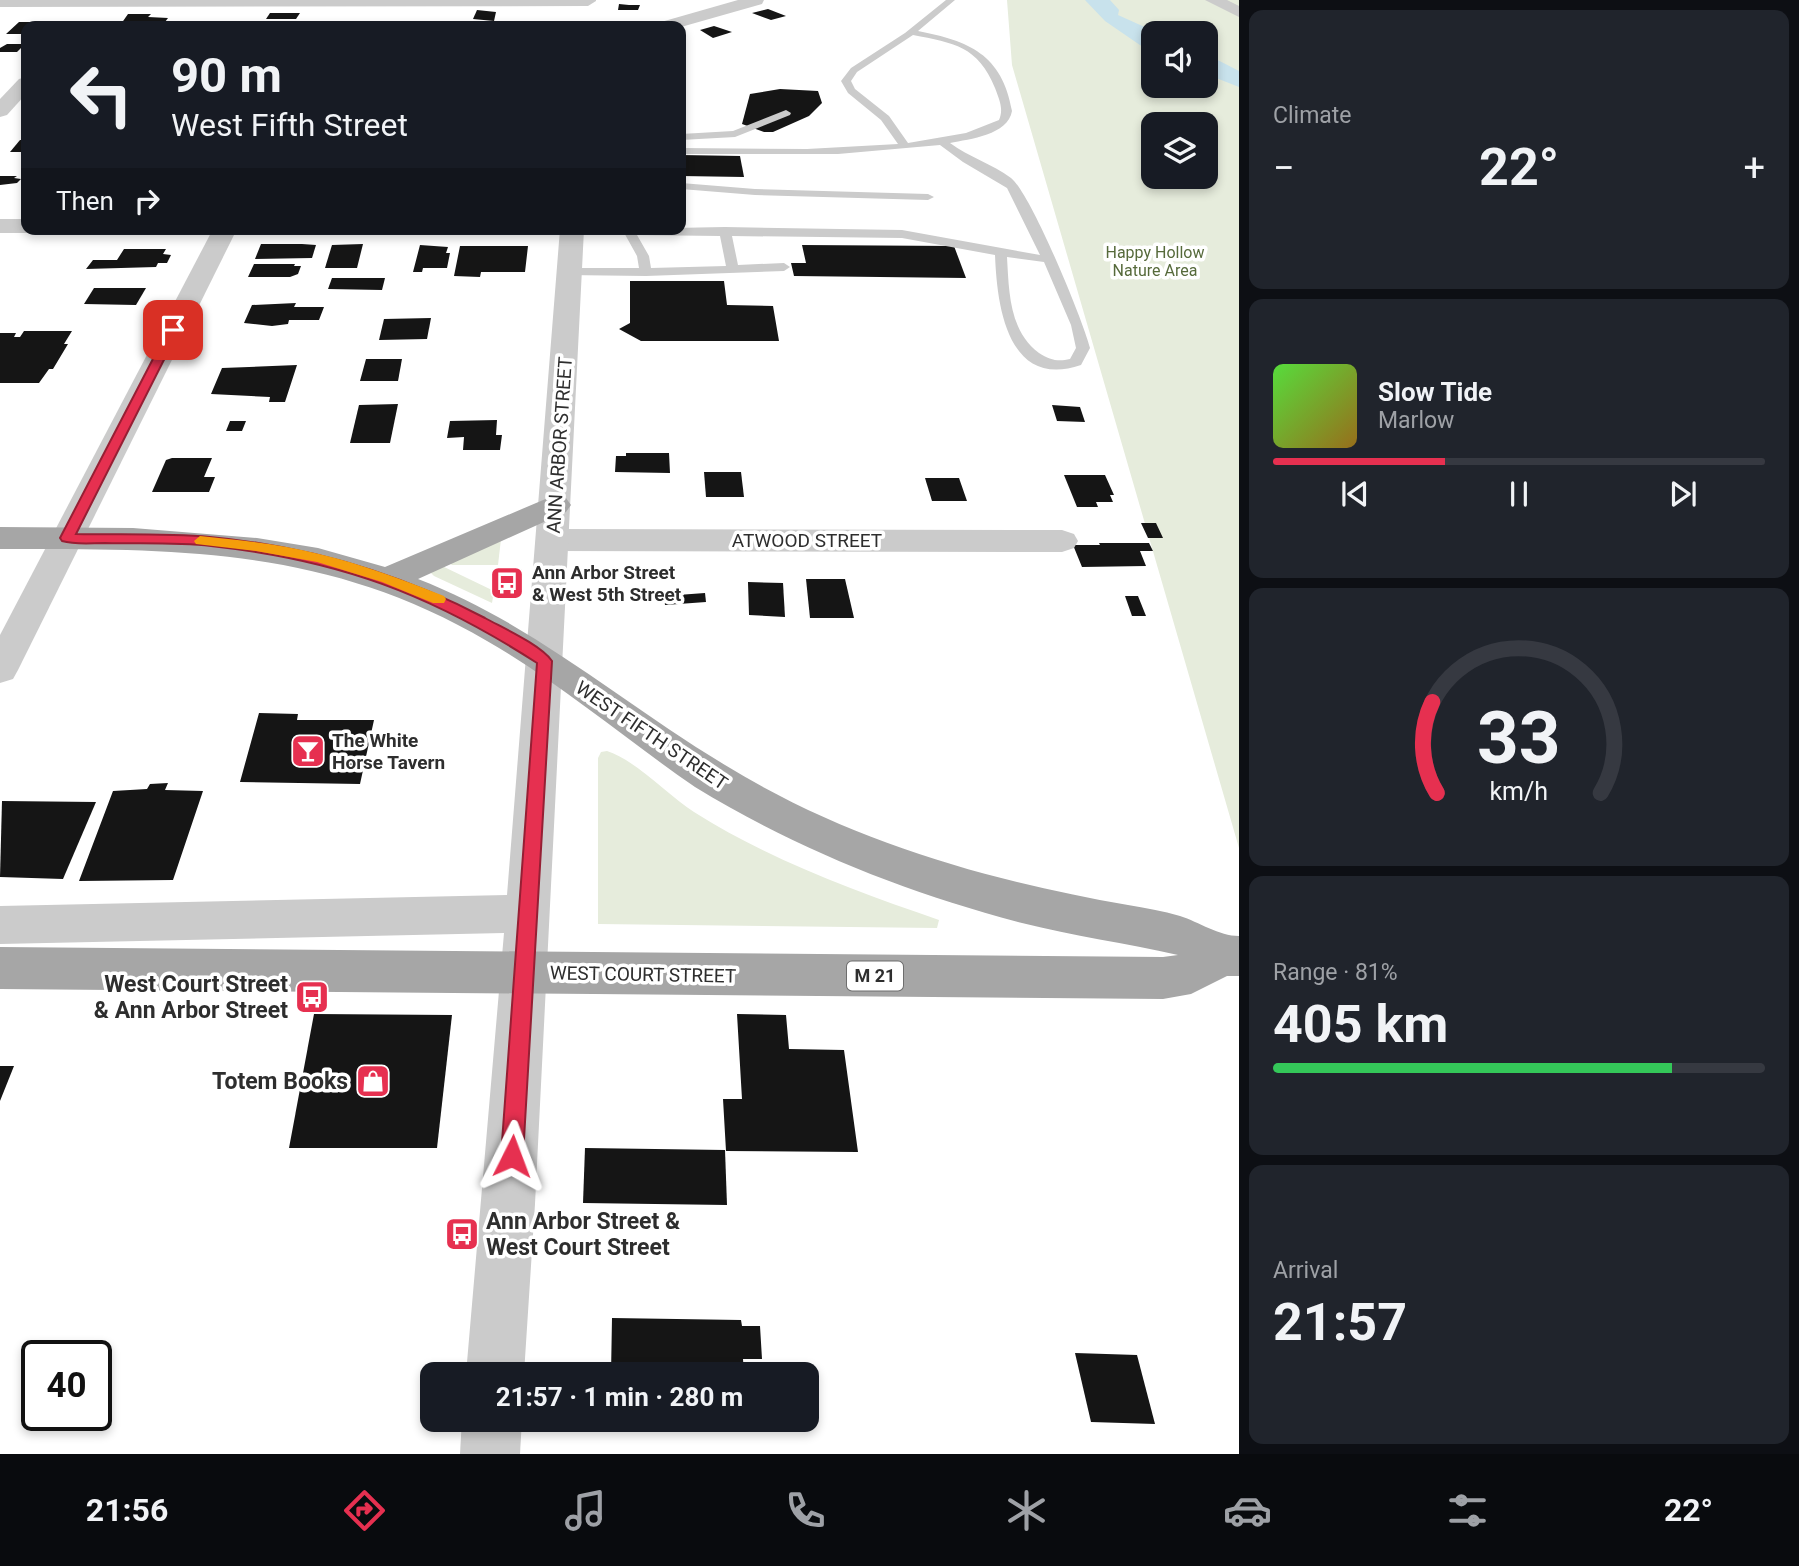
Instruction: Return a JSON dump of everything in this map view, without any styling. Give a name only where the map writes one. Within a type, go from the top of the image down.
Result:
[{"type":"main road","points":[[387,579],[555,505]]},
{"type":"main road","name":"WEST FIFTH STREET","points":[[0,538],[176,540],[256,546],[319,558],[387,579],[460,610],[545,661],[731,789],[834,840],[951,885],[1024,905],[1178,935],[1230,956]]},
{"type":"main road","name":"WEST COURT STREET","points":[[0,968],[1163,978],[1191,973],[1230,956]]},
{"type":"street","points":[[684,21],[756,0]]},
{"type":"street","points":[[1213,0],[1239,12]]},
{"type":"street","points":[[89,17],[105,1]]},
{"type":"street","points":[[0,2],[587,6]]},
{"type":"street","points":[[0,111],[17,92]]},
{"type":"street","points":[[0,226],[21,226]]},
{"type":"street","points":[[0,670],[222,235]]},
{"type":"street","name":"ANN ARBOR STREET","points":[[496,1362],[572,235]]},
{"type":"street","name":"ATWOOD STREET","points":[[553,540],[1062,541]]},
{"type":"street","points":[[0,925],[269,921],[527,913]]},
{"type":"street","points":[[490,1454],[491,1432]]},
{"type":"lane","points":[[905,146],[886,118],[851,91],[846,81],[854,70],[911,32],[951,0]]},
{"type":"lane","points":[[686,151],[831,152],[905,146],[941,141],[996,127],[1006,119],[1007,109],[994,71],[981,54],[957,43],[911,32]]},
{"type":"lane","points":[[686,137],[735,134],[786,113]]},
{"type":"lane","points":[[941,141],[967,160],[1006,180],[1012,186],[1048,259],[1082,340],[1079,358],[1071,365],[1042,361],[1028,352],[1016,338],[1008,319],[1001,254]]},
{"type":"lane","points":[[686,186],[765,193],[928,197]]},
{"type":"lane","points":[[686,231],[926,235],[1001,254],[1048,259]]},
{"type":"lane","points":[[725,231],[733,269]]},
{"type":"lane","points":[[632,235],[643,256],[646,272]]},
{"type":"lane","points":[[570,272],[784,267]]},
{"type":"green space","name":"Happy Hollow Nature Area","points":[[1007,0],[1239,0],[1239,848],[1012,65]]},
{"type":"green space","points":[[501,539],[498,565],[452,565],[448,562]]},
{"type":"green space","points":[[440,565],[494,591],[492,603],[434,576],[431,573]]},
{"type":"green space","points":[[607,751],[651,778],[694,812],[752,845],[813,873],[939,920],[937,928],[598,924],[598,758],[601,752]]},
{"type":"water","points":[[1085,0],[1110,0],[1119,10],[1118,15],[1141,25],[1141,46],[1105,21]]},
{"type":"water","points":[[1218,60],[1239,71],[1239,87],[1218,79]]},
{"type":"building","points":[[619,4],[640,5],[638,10],[618,10]]},
{"type":"building","points":[[768,9],[786,16],[771,20],[752,13]]},
{"type":"building","points":[[477,10],[496,12],[494,21],[473,19]]},
{"type":"building","points":[[270,13],[300,13],[296,19],[266,19]]},
{"type":"building","points":[[128,14],[151,14],[148,17],[168,18],[166,21],[123,21]]},
{"type":"building","points":[[19,22],[21,22],[21,34],[6,34]]},
{"type":"building","points":[[714,26],[732,32],[713,38],[700,30]]},
{"type":"building","points":[[7,44],[21,44],[17,52],[0,52],[0,48]]},
{"type":"building","points":[[780,89],[818,91],[822,103],[809,116],[773,132],[764,132],[742,124],[750,94]]},
{"type":"building","points":[[20,140],[21,140],[21,152],[10,152]]},
{"type":"building","points":[[686,155],[740,156],[744,177],[686,176]]},
{"type":"building","points":[[0,176],[17,176],[14,178],[21,179],[17,183],[0,185]]},
{"type":"building","points":[[261,244],[316,245],[312,258],[255,259]]},
{"type":"building","points":[[363,244],[357,268],[325,268],[332,245]]},
{"type":"building","points":[[420,245],[448,247],[446,253],[450,253],[447,268],[423,268],[422,272],[413,272]]},
{"type":"building","points":[[802,245],[954,246],[966,278],[794,276],[791,263],[806,263]]},
{"type":"building","points":[[460,246],[528,246],[525,272],[481,272],[480,277],[454,276]]},
{"type":"building","points":[[124,249],[166,249],[163,254],[171,255],[167,263],[158,263],[156,267],[86,269],[93,260],[117,260]]},
{"type":"building","points":[[254,264],[301,266],[298,274],[290,277],[248,277]]},
{"type":"building","points":[[332,278],[385,278],[382,290],[328,289]]},
{"type":"building","points":[[630,281],[724,281],[727,305],[773,306],[779,341],[641,341],[619,329],[630,323]]},
{"type":"building","points":[[94,288],[146,288],[136,305],[84,304]]},
{"type":"building","points":[[296,303],[294,307],[324,307],[319,320],[289,320],[288,324],[272,326],[244,323],[252,305]]},
{"type":"building","points":[[431,318],[427,339],[379,340],[384,319]]},
{"type":"building","points":[[24,331],[72,331],[64,344],[68,344],[53,369],[49,369],[39,383],[0,383],[0,333],[16,333],[14,337],[20,337]]},
{"type":"building","points":[[366,359],[402,359],[398,381],[360,381]]},
{"type":"building","points":[[297,365],[285,402],[269,402],[270,397],[211,394],[222,368]]},
{"type":"building","points":[[398,404],[390,443],[350,443],[359,405]]},
{"type":"building","points":[[1052,405],[1080,407],[1085,422],[1057,421]]},
{"type":"building","points":[[497,420],[496,435],[502,435],[500,450],[463,450],[464,437],[447,438],[450,421]]},
{"type":"building","points":[[230,421],[246,421],[242,431],[226,431]]},
{"type":"building","points":[[626,453],[669,453],[670,473],[615,472],[616,456],[626,456]]},
{"type":"building","points":[[212,458],[204,477],[215,477],[209,492],[152,492],[166,460]]},
{"type":"building","points":[[704,472],[741,472],[744,497],[706,497]]},
{"type":"building","points":[[1064,475],[1105,475],[1114,495],[1110,495],[1113,502],[1096,502],[1098,507],[1077,507]]},
{"type":"building","points":[[925,478],[959,478],[967,501],[932,501]]},
{"type":"building","points":[[1141,523],[1156,523],[1163,538],[1148,538]]},
{"type":"building","points":[[1099,543],[1149,543],[1153,551],[1140,551],[1146,566],[1082,567],[1073,545],[1100,545]]},
{"type":"building","points":[[806,579],[845,579],[854,618],[810,618]]},
{"type":"building","points":[[748,582],[783,583],[785,617],[749,615]]},
{"type":"building","points":[[705,593],[706,602],[665,605],[664,596]]},
{"type":"building","points":[[1125,596],[1138,596],[1146,616],[1132,616]]},
{"type":"building","name":"The White Horse Tavern","points":[[259,713],[298,714],[297,720],[374,720],[360,784],[240,782]]},
{"type":"building","points":[[168,783],[165,790],[203,791],[173,880],[79,881],[113,791],[147,789],[150,784]]},
{"type":"building","points":[[2,801],[96,802],[63,879],[0,877]]},
{"type":"building","name":"Totem Books","points":[[314,1014],[452,1015],[437,1148],[289,1148]]},
{"type":"building","points":[[737,1014],[786,1015],[789,1049],[844,1050],[858,1152],[726,1151],[723,1099],[742,1099]]},
{"type":"building","points":[[0,1066],[14,1066],[0,1101]]},
{"type":"building","points":[[585,1148],[725,1150],[727,1205],[583,1203]]},
{"type":"building","points":[[612,1318],[741,1320],[742,1326],[760,1326],[762,1359],[743,1359],[743,1362],[611,1362]]},
{"type":"building","points":[[1075,1353],[1137,1355],[1155,1424],[1091,1422]]},
{"type":"slow traffic","points":[[200,541],[256,546],[319,558],[356,568],[438,599]]},
{"type":"place","name":"Ann Arbor Street & West 5th Street","points":[[507,583]]},
{"type":"place","name":"The White Horse Tavern","points":[[308,751]]},
{"type":"place","name":"West Court Street & Ann Arbor Street","points":[[312,997]]},
{"type":"place","name":"Totem Books","points":[[373,1081]]},
{"type":"place","name":"Ann Arbor Street & West Court Street","points":[[462,1234]]},
{"type":"route","points":[[173,330],[67,538],[209,541],[256,546],[319,558],[356,568],[438,599],[501,633],[545,661],[512,1156]]}]
